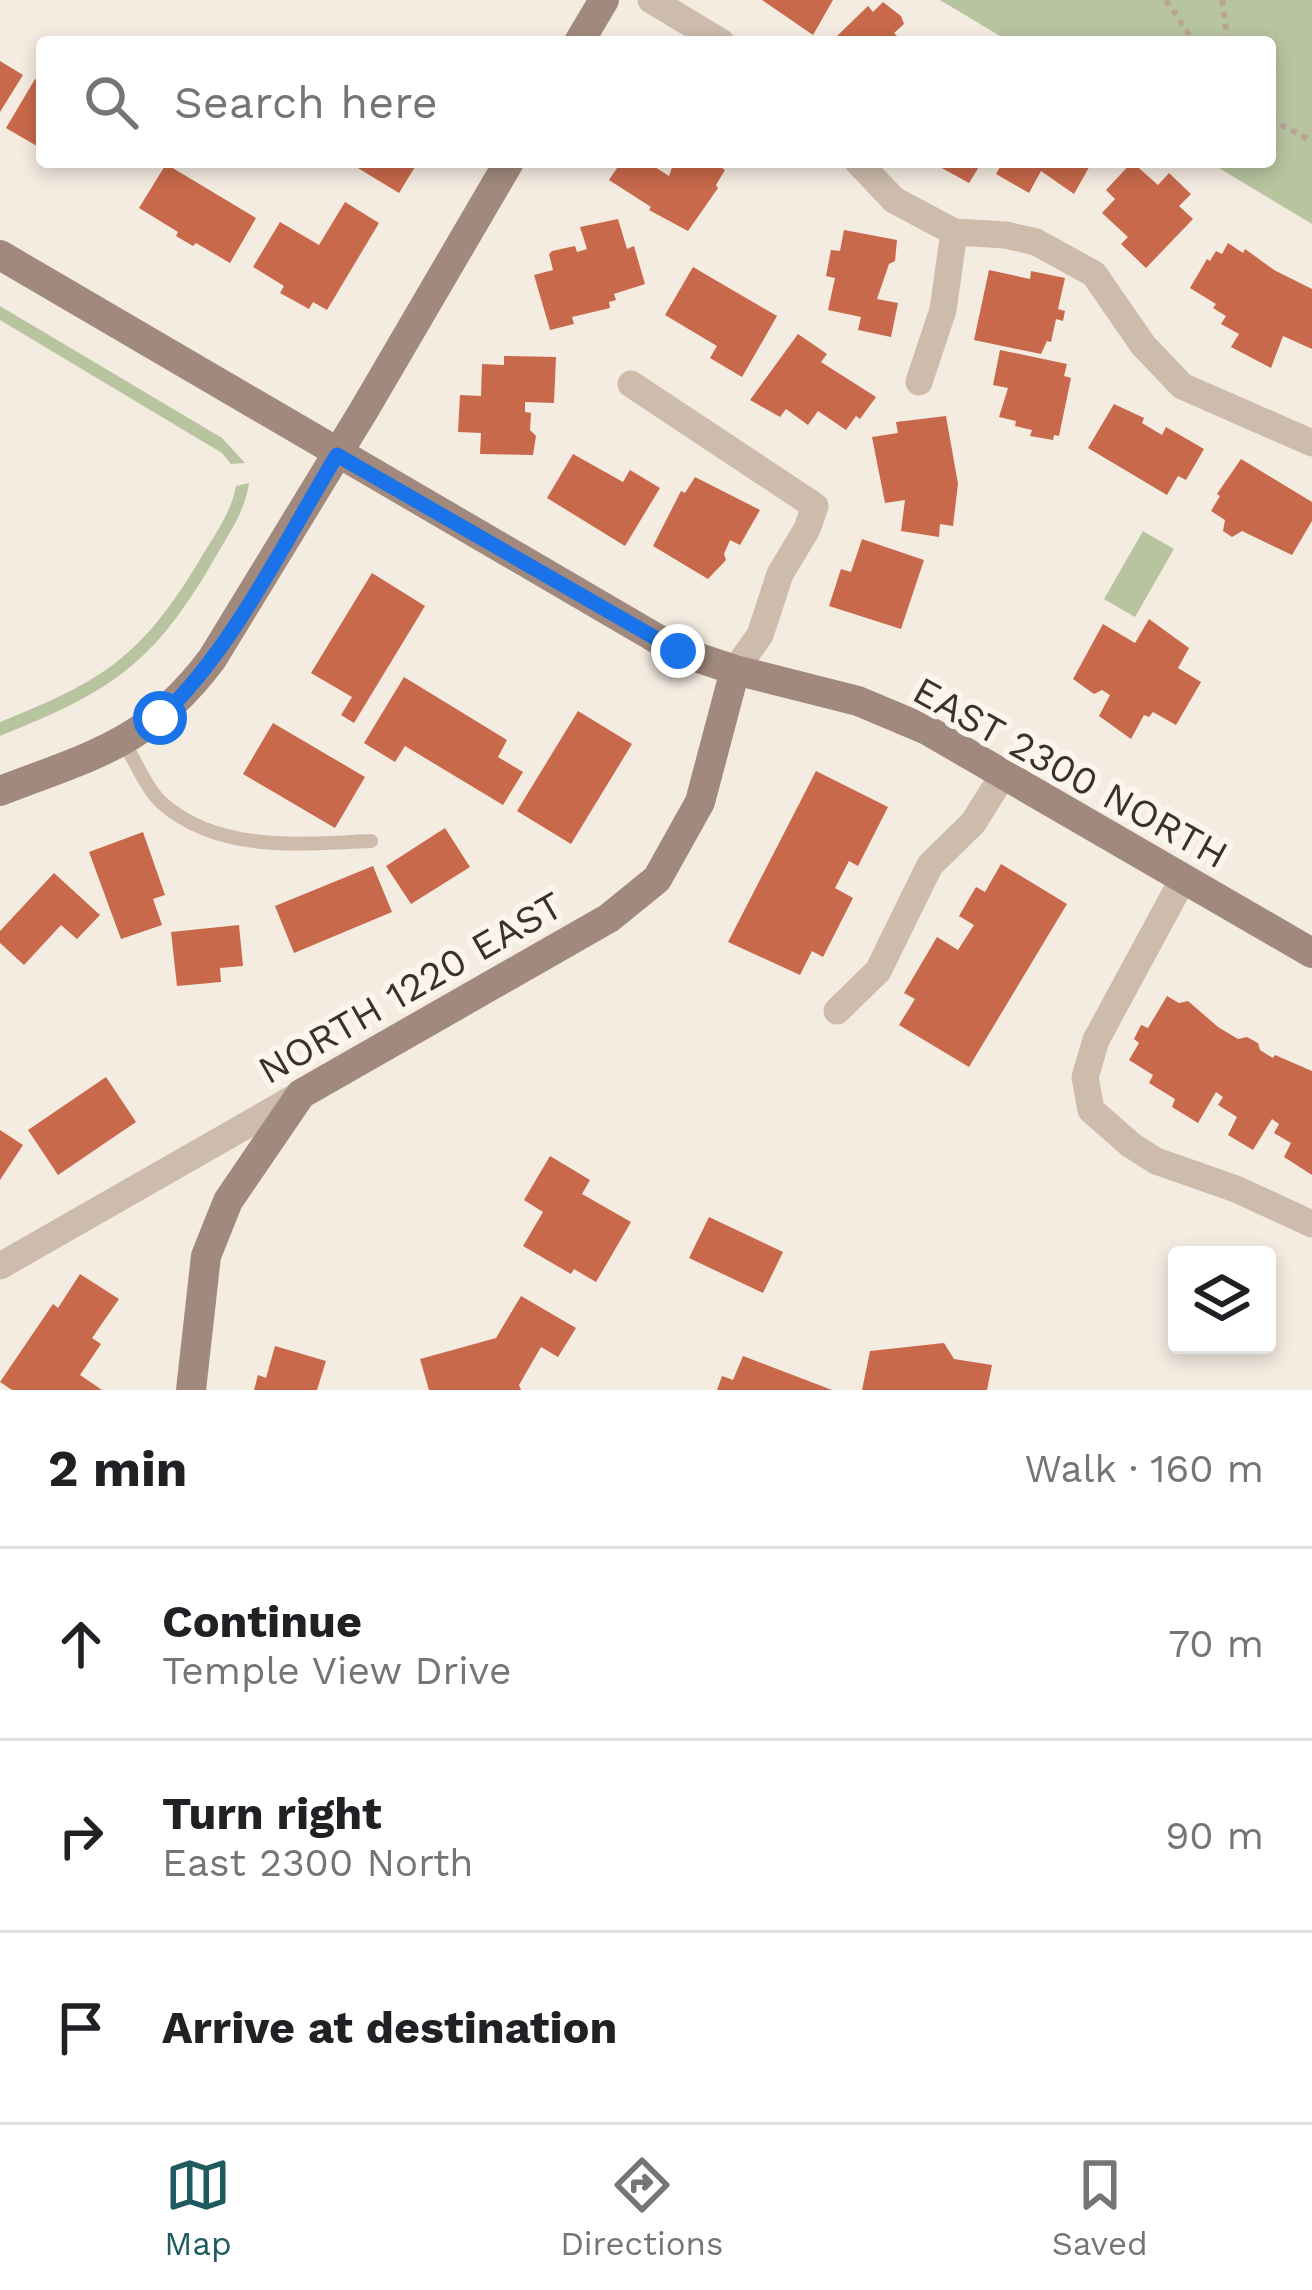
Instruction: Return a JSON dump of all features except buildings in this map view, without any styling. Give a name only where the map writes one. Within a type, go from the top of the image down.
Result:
[{"type":"street","points":[[583,36],[604,0]]},
{"type":"street","points":[[651,0],[711,36]]},
{"type":"street","points":[[0,791],[123,741],[160,718],[200,676],[505,168]]},
{"type":"street","points":[[864,168],[894,200],[954,232],[1036,242],[1094,274],[1143,345],[1182,386],[1312,443]]},
{"type":"street","points":[[919,382],[943,310],[954,232]]},
{"type":"street","name":"EAST 2300 NORTH","points":[[0,255],[678,651],[858,701],[927,730],[1312,953]]},
{"type":"street","points":[[631,384],[815,506],[807,530],[779,574],[760,635],[735,670]]},
{"type":"street","name":"NORTH 1220 EAST","points":[[0,1266],[609,918],[657,879],[700,802],[735,670]]},
{"type":"street","points":[[837,1011],[878,971],[930,865],[973,823],[1005,772]]},
{"type":"street","points":[[1183,879],[1096,1040],[1085,1077],[1091,1110],[1156,1161],[1236,1189],[1312,1224]]},
{"type":"street","points":[[191,1390],[206,1256],[228,1201],[301,1094]]},
{"type":"lane","points":[[123,741],[160,802],[207,833],[289,845],[371,841]]},
{"type":"path","points":[[1166,0],[1190,36]]},
{"type":"path","points":[[1222,0],[1227,36]]},
{"type":"path","points":[[1276,123],[1312,141]]},
{"type":"green space","points":[[940,0],[1312,0],[1312,224],[1219,168],[1276,168],[1276,36],[1000,36]]},
{"type":"green space","points":[[0,306],[222,438],[245,463],[231,464],[222,453],[0,320]]},
{"type":"green space","points":[[249,483],[240,513],[193,595],[149,649],[101,688],[0,736],[0,722],[93,678],[138,643],[199,561],[226,516],[236,486]]},
{"type":"green space","points":[[1143,531],[1174,549],[1135,617],[1104,599]]},
{"type":"route","points":[[160,718],[188,692],[212,659],[337,455],[678,651]]}]
